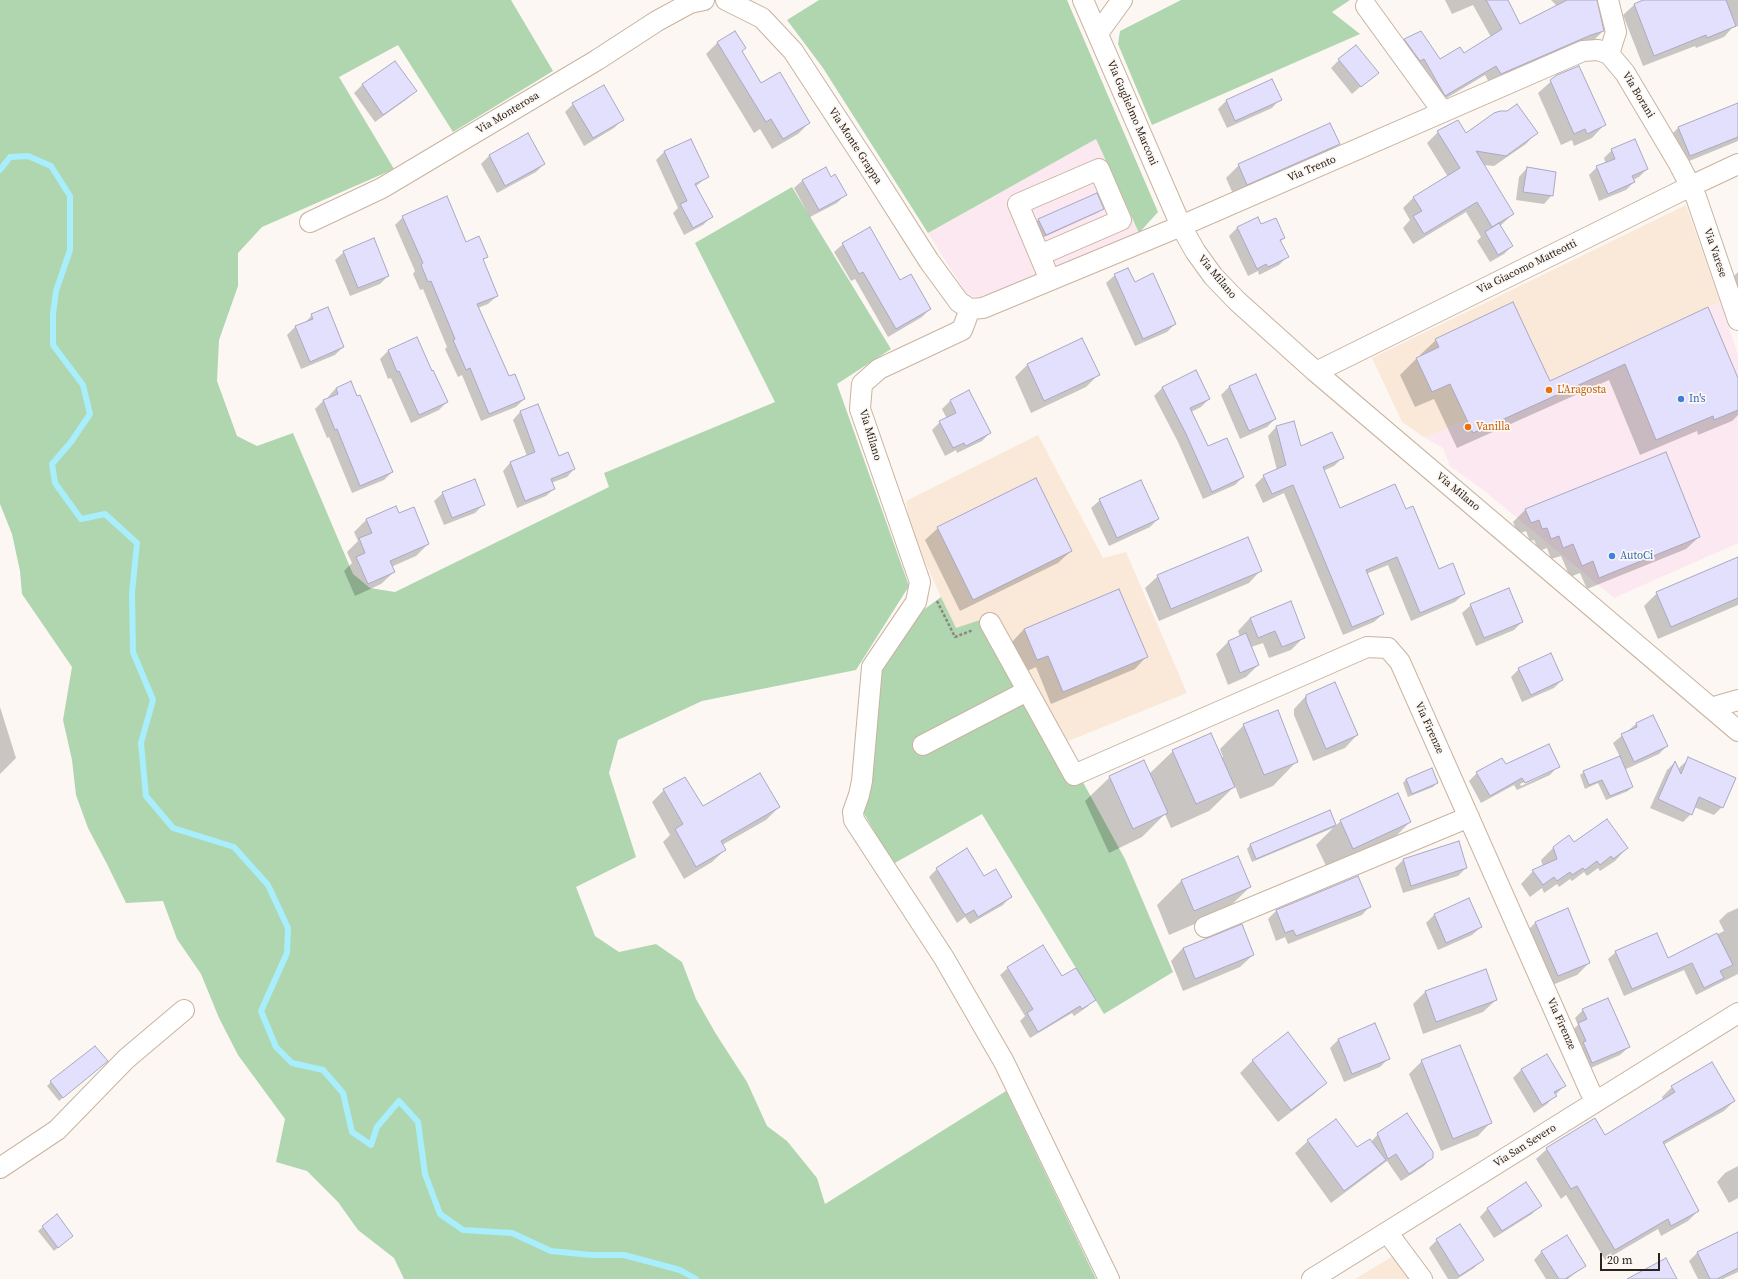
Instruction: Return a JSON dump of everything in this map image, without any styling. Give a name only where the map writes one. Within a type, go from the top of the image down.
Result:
[{"type":"street","name":"Via Monterosa","points":[[310,222],[382,188],[597,60],[657,21],[690,3],[704,0]]},
{"type":"street","name":"Via Monte Grappa","points":[[726,0],[762,18],[793,51],[929,261],[959,302],[970,309]]},
{"type":"street","name":"Via Guglielmo Marconi","points":[[1083,0],[1181,226]]},
{"type":"street","points":[[1098,33],[1122,0]]},
{"type":"street","points":[[1608,0],[1616,32],[1609,54]]},
{"type":"street","points":[[1366,6],[1443,112]]},
{"type":"street","name":"Via Trento","points":[[1181,226],[1584,51],[1598,50],[1609,54]]},
{"type":"street","name":"Via Borani","points":[[1609,54],[1625,74],[1691,186]]},
{"type":"street","name":"Via Giacomo Matteotti","points":[[1316,372],[1738,164]]},
{"type":"street","points":[[1040,256],[1121,220],[1099,169],[1018,204],[1050,280]]},
{"type":"street","name":"Via Varese","points":[[1691,186],[1738,320]]},
{"type":"street","points":[[970,309],[983,308],[1181,226]]},
{"type":"street","name":"Via Milano","points":[[1181,226],[1195,251],[1213,276],[1237,301],[1316,372],[1695,694],[1712,711],[1738,731]]},
{"type":"street","name":"Via Milano","points":[[920,582],[860,409],[862,384],[879,369],[962,330],[970,309]]},
{"type":"street","points":[[920,582],[916,602],[872,667],[862,781],[853,812],[854,820],[944,958],[1004,1062],[1109,1279]]},
{"type":"street","points":[[923,745],[1027,691],[990,623]]},
{"type":"street","name":"Via Firenze","points":[[1027,691],[1074,775],[1367,647],[1388,648],[1400,662],[1590,1091],[1597,1101]]},
{"type":"street","name":"Via Milano","points":[[1695,694],[1717,706],[1738,722]]},
{"type":"street","points":[[1717,706],[1738,700]]},
{"type":"street","points":[[1205,927],[1469,818]]},
{"type":"street","points":[[0,1168],[56,1130],[126,1059],[184,1010]]},
{"type":"street","name":"Via San Severo","points":[[1312,1279],[1738,1013]]},
{"type":"street","points":[[1387,1232],[1422,1279]]},
{"type":"path","points":[[920,582],[936,598],[955,636],[990,623]]},
{"type":"shaded area","points":[[1096,139],[1139,233],[981,297],[968,296],[928,233]]},
{"type":"shaded area","points":[[1686,205],[1720,302],[1440,432],[1424,437],[1402,422],[1372,358]]},
{"type":"shaded area","points":[[1720,302],[1738,355],[1738,543],[1614,598],[1482,489],[1450,466],[1443,448],[1424,437],[1440,432]]},
{"type":"shaded area","points":[[1038,435],[1103,558],[1126,552],[1187,693],[1061,744],[955,628],[911,531],[906,501]]},
{"type":"shaded area","points":[[1393,1256],[1410,1279],[1355,1279]]},
{"type":"green space","points":[[0,0],[511,0],[553,71],[453,132],[398,45],[339,77],[394,169],[262,227],[238,253],[238,286],[219,340],[217,381],[237,436],[257,446],[293,433],[353,574],[370,588],[395,592],[609,487],[604,473],[775,402],[695,243],[792,187],[891,349],[837,384],[909,586],[856,670],[702,701],[618,740],[609,773],[636,857],[576,887],[595,936],[619,952],[656,944],[682,962],[696,999],[716,1034],[747,1082],[767,1126],[787,1141],[817,1178],[825,1204],[1006,1091],[1096,1279],[404,1279],[394,1258],[358,1230],[338,1202],[307,1171],[276,1162],[285,1119],[238,1055],[219,1018],[201,974],[177,939],[163,901],[126,903],[88,828],[76,795],[72,760],[63,720],[72,667],[22,594],[20,571],[12,534],[0,504]]},
{"type":"green space","points":[[819,0],[1067,0],[1158,212],[1139,233],[1096,139],[928,233],[823,68],[787,20]]},
{"type":"green space","points":[[1181,0],[1350,0],[1332,12],[1360,34],[1152,125],[1118,44],[1120,31]]},
{"type":"green space","points":[[941,597],[956,628],[992,616],[1125,859],[1173,972],[1104,1014],[982,814],[893,864],[862,810],[880,666],[914,617]]},
{"type":"building","points":[[1486,0],[1508,0],[1520,24],[1567,0],[1597,0],[1604,31],[1591,35],[1501,74],[1496,66],[1445,96],[1424,59],[1420,61],[1404,39],[1421,31],[1440,59],[1460,47],[1464,53],[1502,29]]},
{"type":"building","points":[[1643,0],[1726,0],[1736,26],[1707,38],[1706,35],[1654,56],[1634,4]]},
{"type":"building","points":[[735,31],[746,48],[742,51],[761,83],[780,72],[810,123],[783,139],[771,119],[766,122],[717,42]]},
{"type":"building","points":[[1356,45],[1379,73],[1361,87],[1338,59]]},
{"type":"building","points":[[395,61],[417,91],[383,115],[362,84]]},
{"type":"building","points":[[1579,66],[1606,125],[1587,134],[1585,129],[1574,134],[1550,80],[1557,75]]},
{"type":"building","points":[[1272,79],[1282,100],[1235,121],[1226,100]]},
{"type":"building","points":[[604,85],[624,120],[593,138],[572,103]]},
{"type":"building","points":[[1738,103],[1738,137],[1690,156],[1678,127]]},
{"type":"building","points":[[1517,104],[1538,133],[1506,156],[1476,151],[1514,214],[1492,227],[1477,202],[1424,234],[1413,216],[1422,211],[1413,197],[1460,168],[1437,131],[1458,120],[1466,133],[1494,113],[1507,111]]},
{"type":"building","points":[[1330,123],[1340,144],[1247,185],[1238,164]]},
{"type":"building","points":[[528,133],[545,164],[505,186],[489,155]]},
{"type":"building","points":[[691,139],[709,177],[695,184],[713,217],[693,228],[680,204],[687,201],[664,151]]},
{"type":"building","points":[[1635,139],[1648,169],[1632,176],[1635,182],[1608,194],[1596,166],[1615,159],[1611,149]]},
{"type":"building","points":[[826,167],[831,177],[835,174],[847,195],[819,210],[802,180]]},
{"type":"building","points":[[1527,167],[1556,172],[1553,196],[1523,192]]},
{"type":"building","points":[[1097,193],[1104,209],[1046,235],[1038,219]]},
{"type":"building","points":[[447,196],[466,242],[479,236],[488,257],[483,259],[498,296],[477,304],[509,376],[515,374],[525,399],[489,414],[470,368],[466,370],[431,281],[428,282],[421,265],[423,263],[402,216]]},
{"type":"building","points":[[1258,217],[1261,224],[1276,218],[1285,238],[1280,240],[1289,257],[1268,267],[1266,264],[1257,269],[1237,227]]},
{"type":"building","points":[[1499,223],[1513,246],[1498,255],[1485,232]]},
{"type":"building","points":[[870,227],[900,280],[911,274],[931,309],[896,329],[863,272],[859,274],[842,243]]},
{"type":"building","points":[[374,238],[389,276],[358,288],[343,251]]},
{"type":"building","points":[[1128,268],[1135,282],[1153,273],[1176,324],[1143,339],[1114,274]]},
{"type":"building","points":[[1513,302],[1550,381],[1708,307],[1738,378],[1738,410],[1714,420],[1713,416],[1656,440],[1625,364],[1473,433],[1450,384],[1432,392],[1416,358],[1439,347],[1435,339]]},
{"type":"building","points":[[328,307],[344,347],[310,362],[295,326],[313,319],[311,314]]},
{"type":"building","points":[[417,337],[448,402],[419,415],[399,371],[397,372],[388,350]]},
{"type":"building","points":[[1082,338],[1100,375],[1044,401],[1027,364]]},
{"type":"building","points":[[1196,370],[1210,399],[1190,408],[1208,446],[1227,438],[1244,477],[1212,492],[1186,434],[1162,387]]},
{"type":"building","points":[[1256,374],[1276,419],[1249,431],[1229,386]]},
{"type":"building","points":[[351,381],[357,396],[360,395],[393,472],[360,486],[337,429],[335,430],[323,400],[338,394],[336,388]]},
{"type":"building","points":[[969,390],[991,433],[966,446],[964,443],[953,448],[939,421],[956,413],[950,400]]},
{"type":"building","points":[[538,404],[559,456],[568,452],[575,469],[551,479],[555,489],[525,501],[510,462],[535,452],[520,411]]},
{"type":"building","points":[[1294,421],[1301,446],[1332,432],[1344,458],[1323,467],[1340,508],[1395,484],[1406,509],[1413,506],[1439,569],[1453,563],[1465,594],[1420,613],[1397,557],[1366,570],[1384,614],[1352,627],[1293,485],[1272,494],[1263,475],[1286,465],[1276,426]]},
{"type":"building","points":[[1666,452],[1700,537],[1599,578],[1593,561],[1582,566],[1573,544],[1563,548],[1559,536],[1551,539],[1547,528],[1542,529],[1539,520],[1531,523],[1525,509]]},
{"type":"building","points":[[1036,478],[1072,551],[973,600],[937,527]]},
{"type":"building","points":[[475,479],[485,505],[452,518],[442,492]]},
{"type":"building","points":[[1141,480],[1159,519],[1117,538],[1099,499]]},
{"type":"building","points":[[396,506],[399,513],[414,507],[429,544],[390,561],[395,572],[368,584],[356,557],[365,553],[359,538],[372,533],[366,519]]},
{"type":"building","points":[[1248,537],[1262,571],[1171,609],[1157,575]]},
{"type":"building","points":[[1738,557],[1738,598],[1671,627],[1656,592]]},
{"type":"building","points":[[1509,588],[1523,622],[1484,638],[1470,604]]},
{"type":"building","points":[[1119,589],[1148,657],[1063,692],[1048,656],[1037,660],[1024,629]]},
{"type":"building","points":[[1291,601],[1305,638],[1282,647],[1275,631],[1258,638],[1250,618]]},
{"type":"building","points":[[1246,633],[1259,665],[1240,673],[1228,641]]},
{"type":"building","points":[[1551,653],[1563,680],[1531,695],[1518,668]]},
{"type":"building","points":[[1335,682],[1358,735],[1326,749],[1306,702],[1306,695]]},
{"type":"building","points":[[1278,710],[1298,762],[1264,775],[1243,724]]},
{"type":"building","points":[[1653,715],[1668,746],[1634,762],[1621,734],[1637,727],[1636,723]]},
{"type":"building","points":[[1211,733],[1235,787],[1196,804],[1172,750]]},
{"type":"building","points":[[1549,744],[1560,767],[1525,783],[1522,778],[1490,796],[1476,772],[1502,758],[1506,764]]},
{"type":"building","points":[[1620,756],[1633,787],[1610,796],[1602,780],[1589,785],[1583,771]]},
{"type":"building","points":[[1688,757],[1736,778],[1723,808],[1699,797],[1692,815],[1658,799],[1675,761],[1681,774]]},
{"type":"building","points":[[1144,760],[1168,813],[1133,829],[1109,776]]},
{"type":"building","points":[[1432,768],[1438,783],[1412,794],[1406,779]]},
{"type":"building","points":[[760,773],[780,807],[721,841],[726,850],[696,867],[675,829],[683,824],[663,789],[685,777],[703,806]]},
{"type":"building","points":[[1398,793],[1411,822],[1353,849],[1340,820]]},
{"type":"building","points":[[1330,810],[1336,825],[1256,859],[1250,844]]},
{"type":"building","points":[[1607,819],[1628,848],[1613,859],[1611,856],[1600,865],[1597,861],[1585,870],[1583,868],[1572,875],[1570,872],[1557,881],[1554,877],[1543,885],[1532,870],[1557,859],[1553,847],[1569,835],[1574,842]]},
{"type":"building","points":[[1459,841],[1467,868],[1411,886],[1403,859]]},
{"type":"building","points":[[967,848],[984,876],[996,869],[1012,897],[978,917],[974,910],[965,915],[936,868]]},
{"type":"building","points":[[1238,856],[1251,887],[1194,911],[1181,880]]},
{"type":"building","points":[[1358,876],[1371,907],[1296,936],[1293,930],[1285,933],[1276,910]]},
{"type":"building","points":[[1469,898],[1482,927],[1446,943],[1434,914]]},
{"type":"building","points":[[1568,908],[1590,963],[1558,976],[1535,922]]},
{"type":"building","points":[[1242,924],[1254,955],[1195,979],[1183,948]]},
{"type":"building","points":[[1657,933],[1668,958],[1717,933],[1733,965],[1720,971],[1724,978],[1704,988],[1692,963],[1632,989],[1615,951]]},
{"type":"building","points":[[1043,945],[1062,976],[1076,968],[1096,1000],[1082,1009],[1080,1006],[1038,1032],[1027,1013],[1033,1009],[1007,967]]},
{"type":"building","points":[[1486,969],[1497,1000],[1436,1022],[1425,991]]},
{"type":"building","points":[[1608,998],[1630,1047],[1592,1063],[1583,1042],[1586,1041],[1578,1023],[1587,1019],[1582,1009]]},
{"type":"building","points":[[1375,1023],[1390,1059],[1352,1074],[1338,1039]]},
{"type":"building","points":[[1288,1032],[1327,1083],[1291,1110],[1252,1060]]},
{"type":"building","points":[[1460,1045],[1492,1123],[1453,1139],[1421,1060]]},
{"type":"building","points":[[95,1046],[108,1061],[63,1098],[50,1081]]},
{"type":"building","points":[[1547,1054],[1566,1086],[1554,1092],[1557,1096],[1542,1105],[1521,1069]]},
{"type":"building","points":[[1712,1062],[1735,1101],[1663,1142],[1699,1211],[1671,1226],[1668,1219],[1615,1250],[1577,1186],[1571,1189],[1546,1148],[1595,1118],[1605,1135],[1675,1092],[1671,1086]]},
{"type":"building","points":[[1407,1113],[1433,1152],[1433,1158],[1409,1174],[1396,1154],[1388,1159],[1377,1133]]},
{"type":"building","points":[[1336,1119],[1357,1147],[1370,1139],[1386,1160],[1344,1191],[1307,1140]]},
{"type":"building","points":[[1526,1182],[1542,1206],[1502,1231],[1487,1208]]},
{"type":"building","points":[[57,1214],[73,1236],[58,1248],[42,1226]]},
{"type":"building","points":[[1460,1224],[1484,1260],[1459,1276],[1436,1239]]},
{"type":"building","points":[[1738,1232],[1738,1268],[1717,1279],[1710,1279],[1697,1252]]},
{"type":"building","points":[[1567,1235],[1586,1266],[1565,1279],[1559,1279],[1541,1251]]},
{"type":"building","points":[[1666,1258],[1677,1279],[1627,1279]]},
{"type":"waterway","points":[[0,170],[10,157],[28,156],[51,166],[70,196],[70,250],[56,291],[53,314],[53,345],[83,385],[90,414],[71,442],[52,464],[55,483],[81,519],[105,514],[137,543],[132,593],[133,652],[153,700],[141,743],[146,796],[173,828],[234,847],[268,885],[288,928],[287,953],[261,1011],[276,1047],[292,1063],[323,1070],[343,1093],[352,1132],[371,1145],[377,1127],[399,1101],[418,1122],[425,1174],[440,1214],[463,1230],[512,1233],[551,1251],[591,1255],[624,1255],[680,1270],[696,1279]]},
{"type":"place","name":"L'Aragosta","points":[[1549,390]]},
{"type":"place","name":"In's","points":[[1681,399]]},
{"type":"place","name":"Vanilla","points":[[1468,427]]},
{"type":"place","name":"AutoCi","points":[[1612,556]]}]
